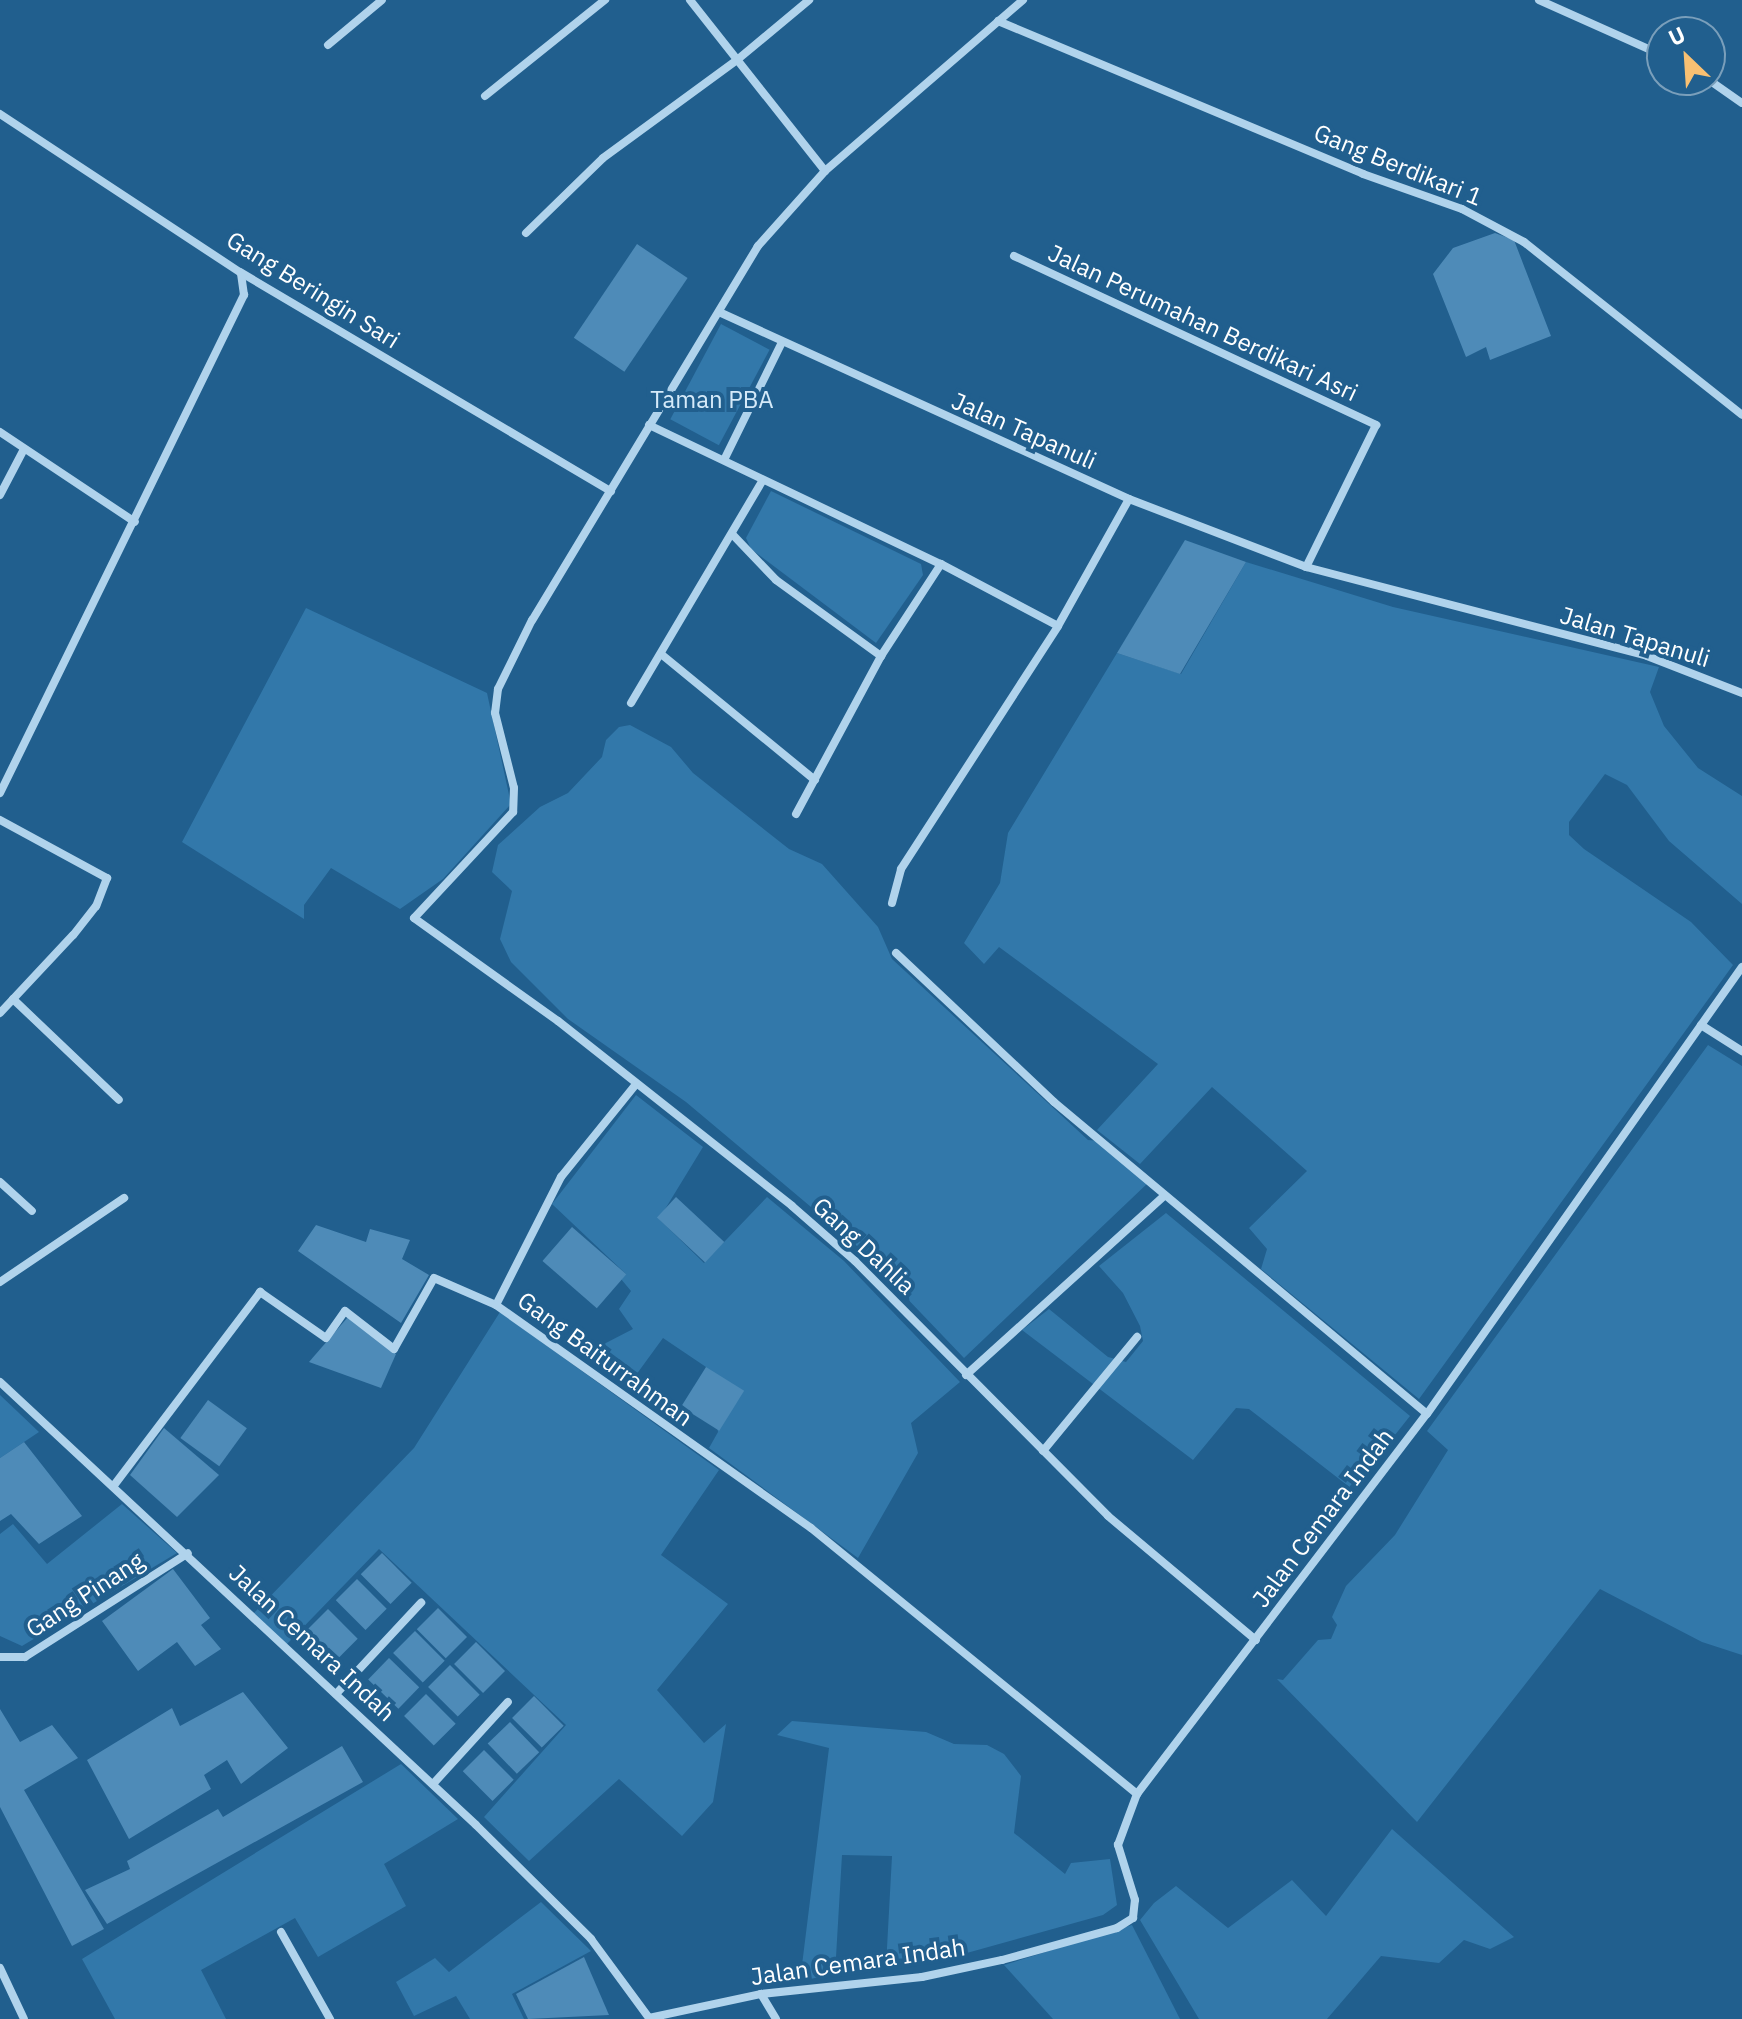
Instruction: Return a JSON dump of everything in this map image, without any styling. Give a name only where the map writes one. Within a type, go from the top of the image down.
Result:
[{"type":"street","points":[[328,45],[382,0]]},
{"type":"street","points":[[485,96],[605,0]]},
{"type":"street","points":[[690,0],[825,171]]},
{"type":"street","points":[[526,233],[603,158],[737,60],[809,0]]},
{"type":"street","points":[[611,491],[758,246],[825,171],[1023,0]]},
{"type":"street","points":[[1539,0],[1646,48]]},
{"type":"street","name":"Gang Berdikari 1","points":[[998,21],[1363,174],[1462,209],[1524,242],[1742,415]]},
{"type":"street","name":"Gang Beringin Sari","points":[[0,114],[240,272],[611,491]]},
{"type":"street","name":"Jalan Perumahan Berdikari Asri","points":[[1014,256],[1376,425],[1306,567]]},
{"type":"street","points":[[0,793],[244,295],[240,272]]},
{"type":"street","name":"Jalan Tapanuli","points":[[719,312],[1129,499],[1306,567],[1647,656],[1742,693]]},
{"type":"street","points":[[725,458],[782,342]]},
{"type":"street","points":[[649,425],[725,458],[763,480],[941,564],[1058,626]]},
{"type":"street","points":[[0,432],[135,522]]},
{"type":"street","points":[[0,495],[24,449]]},
{"type":"street","points":[[631,703],[763,480]]},
{"type":"street","name":"Gang Dahlia","points":[[611,491],[532,620],[498,689],[495,713],[514,788],[513,812],[414,918],[636,1084],[855,1261],[1108,1516],[1256,1640]]},
{"type":"street","points":[[892,903],[904,864],[1058,626],[1129,499]]},
{"type":"street","points":[[733,535],[776,580],[881,656]]},
{"type":"street","points":[[796,814],[881,656],[941,564]]},
{"type":"street","points":[[661,654],[815,780]]},
{"type":"street","points":[[0,820],[107,878],[88,916],[0,1013]]},
{"type":"street","points":[[896,953],[1054,1102],[1427,1414]]},
{"type":"street","name":"Jalan Cemara Indah","points":[[0,1382],[115,1484],[433,1784],[591,1939],[649,2019],[761,1994],[922,1977],[1127,1923],[1136,1904],[1119,1833],[1137,1794],[1427,1414],[1742,967]]},
{"type":"street","points":[[13,999],[119,1100]]},
{"type":"street","points":[[1701,1025],[1742,1051]]},
{"type":"street","points":[[496,1305],[561,1177],[636,1084]]},
{"type":"street","points":[[0,1182],[32,1211]]},
{"type":"street","points":[[966,1375],[1165,1195]]},
{"type":"street","points":[[0,1282],[124,1198]]},
{"type":"street","name":"Gang Baiturrahman","points":[[115,1484],[260,1292],[326,1338],[345,1311],[394,1349],[434,1278],[496,1305],[811,1528],[1137,1794]]},
{"type":"street","points":[[1043,1451],[1137,1337]]},
{"type":"street","name":"Gang Pinang","points":[[0,1657],[25,1657],[188,1553]]},
{"type":"street","points":[[336,1694],[421,1603]]},
{"type":"street","points":[[433,1784],[508,1702]]},
{"type":"street","points":[[281,1932],[330,2019]]},
{"type":"street","points":[[0,1968],[24,2019]]},
{"type":"street","points":[[761,1994],[776,2019]]},
{"type":"green space","name":"Taman PBA","points":[[721,324],[770,350],[719,445],[670,419]]},
{"type":"green space","points":[[771,491],[921,564],[923,575],[876,643],[751,549],[746,538]]},
{"type":"green space","points":[[1246,562],[1393,607],[1659,667],[1650,692],[1664,726],[1698,768],[1742,796],[1742,904],[1669,841],[1627,785],[1605,774],[1569,822],[1569,835],[1584,849],[1691,922],[1733,965],[1419,1399],[1261,1269],[1267,1249],[1249,1228],[1307,1171],[1212,1087],[1140,1164],[1097,1130],[1158,1064],[999,947],[984,964],[964,943],[1000,883],[1008,833],[1117,653],[1181,674]]},
{"type":"green space","points":[[306,608],[487,693],[511,804],[443,879],[400,909],[331,868],[304,905],[304,919],[182,842]]},
{"type":"green space","points":[[630,725],[671,747],[693,773],[789,849],[822,864],[878,927],[892,959],[1088,1140],[1099,1141],[1150,1181],[964,1358],[855,1244],[686,1102],[568,1019],[511,962],[500,939],[512,891],[492,872],[498,845],[540,807],[568,793],[602,757],[606,740],[619,727]]},
{"type":"green space","points":[[1708,1045],[1742,1066],[1742,1655],[1702,1642],[1600,1589],[1417,1822],[1277,1679],[1283,1680],[1318,1640],[1331,1639],[1337,1625],[1332,1617],[1346,1586],[1395,1535],[1448,1450],[1427,1431]]},
{"type":"green space","points":[[636,1095],[703,1147],[659,1219],[704,1263],[767,1197],[844,1261],[960,1382],[911,1423],[918,1453],[858,1558],[709,1448],[718,1432],[706,1367],[663,1338],[636,1375],[626,1375],[602,1345],[633,1329],[619,1309],[631,1291],[621,1279],[626,1274],[552,1204]]},
{"type":"green space","points":[[1166,1213],[1410,1416],[1352,1489],[1249,1409],[1236,1408],[1193,1460],[1022,1330],[1049,1309],[1108,1357],[1126,1362],[1143,1341],[1140,1326],[1123,1293],[1099,1266]]},
{"type":"green space","points":[[500,1312],[719,1470],[661,1555],[728,1604],[657,1690],[704,1743],[726,1724],[713,1802],[682,1836],[619,1779],[529,1861],[484,1817],[566,1725],[379,1549],[285,1646],[252,1615],[414,1448]]},
{"type":"green space","points":[[0,1395],[39,1432],[0,1458]]},
{"type":"green space","points":[[122,1504],[177,1553],[22,1646],[0,1636],[0,1534],[13,1524],[47,1564]]},
{"type":"green space","points":[[792,1721],[926,1732],[954,1744],[987,1745],[1004,1754],[1021,1776],[1014,1833],[1065,1874],[1071,1863],[1110,1859],[1117,1905],[1103,1915],[956,1956],[886,1966],[892,1856],[842,1855],[835,1974],[800,1981],[829,1748],[777,1735]]},
{"type":"green space","points":[[401,1764],[458,1819],[384,1864],[406,1906],[318,1957],[295,1918],[201,1970],[226,2019],[115,2019],[82,1959]]},
{"type":"green space","points":[[1392,1829],[1514,1937],[1490,1949],[1464,1940],[1439,1963],[1381,1956],[1327,2019],[1199,2019],[1140,1920],[1154,1903],[1176,1886],[1228,1928],[1292,1880],[1326,1916]]},
{"type":"green space","points":[[541,1902],[591,1951],[512,1994],[524,2019],[470,2019],[456,1996],[414,2016],[396,1982],[435,1958],[449,1972]]},
{"type":"green space","points":[[1132,1925],[1180,2019],[1053,2019],[1004,1965]]},
{"type":"building","points":[[1495,233],[1514,240],[1551,336],[1490,360],[1486,347],[1466,357],[1433,274],[1453,248]]},
{"type":"building","points":[[637,244],[688,278],[624,372],[574,338]]},
{"type":"building","points":[[1185,540],[1246,562],[1180,674],[1117,653]]},
{"type":"building","points":[[676,1197],[724,1242],[705,1262],[657,1217]]},
{"type":"building","points":[[316,1225],[366,1242],[370,1229],[410,1240],[402,1259],[429,1275],[401,1323],[298,1251]]},
{"type":"building","points":[[572,1227],[626,1274],[597,1308],[542,1261]]},
{"type":"building","points":[[348,1317],[396,1354],[381,1388],[309,1362]]},
{"type":"building","points":[[706,1367],[744,1391],[719,1431],[681,1407]]},
{"type":"building","points":[[208,1400],[247,1428],[219,1466],[180,1438]]},
{"type":"building","points":[[164,1428],[219,1475],[177,1517],[130,1475]]},
{"type":"building","points":[[24,1442],[82,1516],[39,1544],[11,1514],[0,1521],[0,1458]]},
{"type":"building","points":[[382,1553],[412,1583],[390,1604],[361,1574]]},
{"type":"building","points":[[173,1569],[210,1618],[201,1625],[221,1649],[195,1666],[177,1642],[138,1671],[102,1621]]},
{"type":"building","points":[[357,1579],[387,1609],[365,1630],[336,1600]]},
{"type":"building","points":[[438,1608],[467,1637],[446,1658],[417,1629]]},
{"type":"building","points":[[328,1609],[358,1639],[336,1660],[307,1630]]},
{"type":"building","points":[[415,1631],[445,1661],[423,1683],[393,1653]]},
{"type":"building","points":[[476,1642],[505,1671],[483,1693],[454,1664]]},
{"type":"building","points":[[389,1658],[419,1687],[398,1709],[368,1680]]},
{"type":"building","points":[[450,1665],[480,1695],[458,1717],[428,1687]]},
{"type":"building","points":[[243,1692],[288,1748],[241,1784],[227,1760],[204,1775],[211,1789],[129,1839],[87,1760],[172,1708],[180,1726]]},
{"type":"building","points":[[426,1694],[456,1724],[434,1746],[404,1716]]},
{"type":"building","points":[[534,1696],[564,1726],[542,1748],[512,1718]]},
{"type":"building","points":[[0,1709],[20,1742],[52,1725],[78,1758],[24,1790],[104,1929],[72,1946],[0,1807]]},
{"type":"building","points":[[510,1722],[539,1752],[517,1774],[488,1744]]},
{"type":"building","points":[[342,1746],[363,1782],[107,1924],[85,1890],[130,1869],[127,1861],[218,1809],[223,1817]]},
{"type":"building","points":[[484,1750],[514,1780],[492,1801],[463,1771]]},
{"type":"building","points":[[584,1957],[609,2015],[528,2019],[516,1994]]}]
